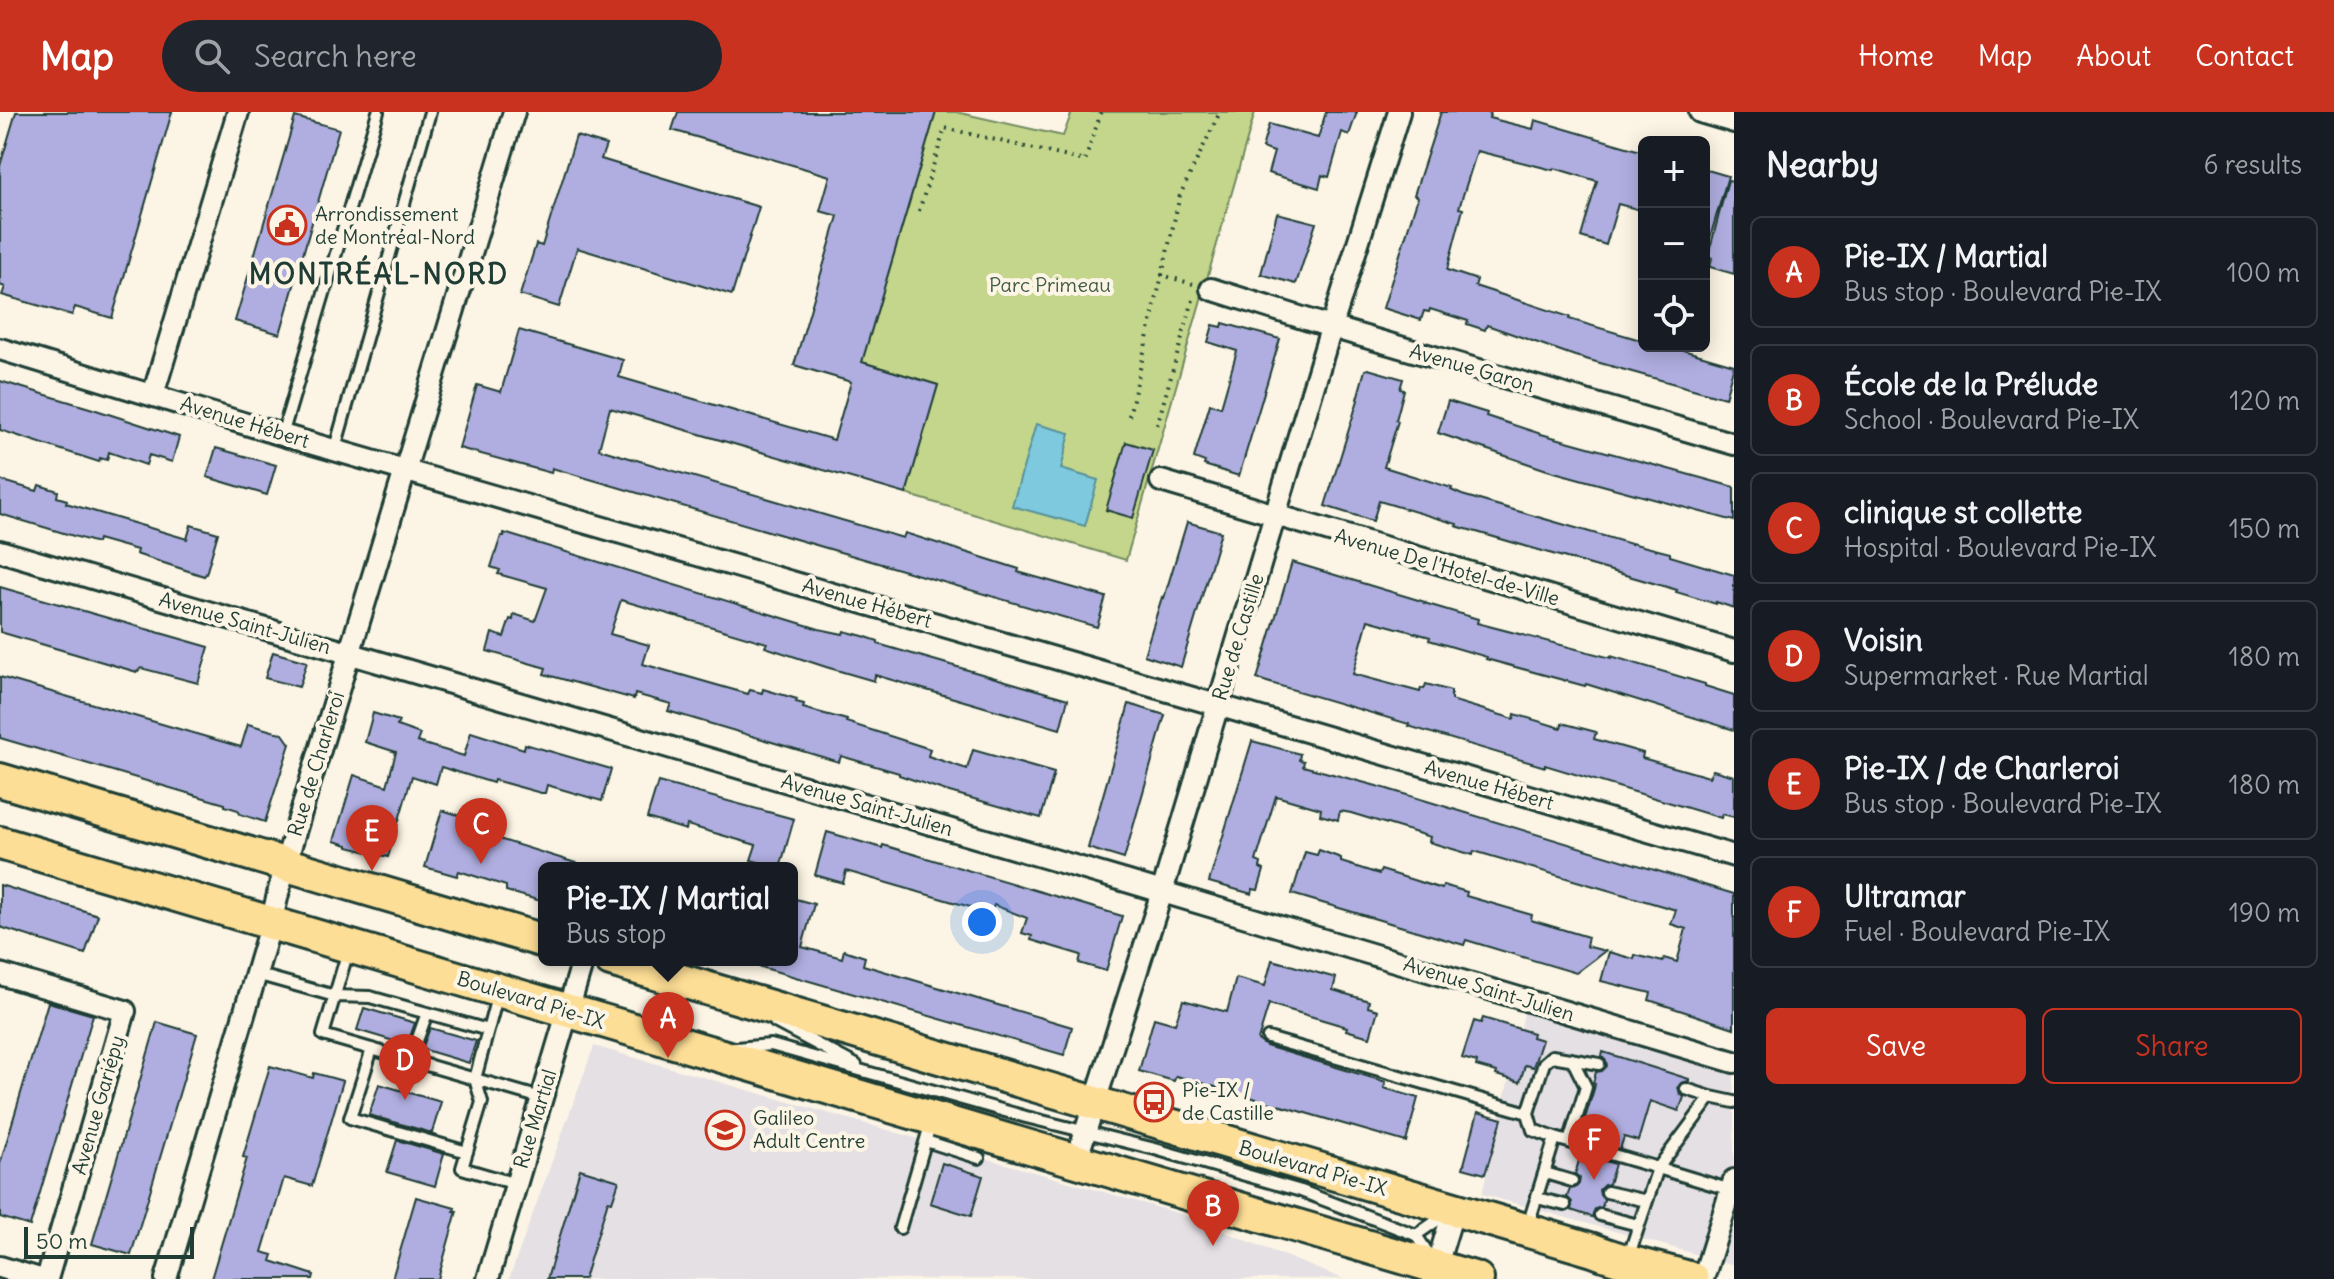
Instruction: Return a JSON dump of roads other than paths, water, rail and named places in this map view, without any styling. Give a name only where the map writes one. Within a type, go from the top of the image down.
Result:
[{"type":"main road","points":[[0,780],[538,939]]},
{"type":"main road","name":"Boulevard Pie-IX","points":[[0,843],[702,1051],[929,1130],[1086,1132],[1454,1209],[1593,1250],[1626,1263],[1692,1279]]},
{"type":"main road","name":"Boulevard Pie-IX","points":[[631,966],[730,996],[1086,1132],[1434,1273],[1477,1279]]},
{"type":"street","points":[[153,395],[238,112]]},
{"type":"street","name":"Rue de Charleroi","points":[[166,1279],[271,923],[285,865],[514,112]]},
{"type":"street","name":"Rue de Castille","points":[[1086,1132],[1399,112]]},
{"type":"street","points":[[1700,112],[1734,122]]},
{"type":"street","name":"Avenue Garon","points":[[1204,287],[1734,444]]},
{"type":"street","name":"Avenue Hébert","points":[[0,349],[282,435],[1734,856]]},
{"type":"street","name":"Avenue De l'Hotel-de-Ville","points":[[1161,481],[1734,651]]},
{"type":"street","name":"Avenue Saint-Julien","points":[[0,551],[1734,1062]]},
{"type":"street","name":"Rue Martial","points":[[488,1279],[581,966]]},
{"type":"street","name":"Avenue Gariépy","points":[[0,974],[125,1011],[47,1279]]},
{"type":"street","points":[[1703,1279],[1733,1185]]},
{"type":"street","points":[[1434,1273],[1454,1209]]},
{"type":"street","points":[[0,1267],[40,1279]]},
{"type":"lane","points":[[282,435],[378,112]]},
{"type":"lane","points":[[335,448],[430,112]]},
{"type":"lane","points":[[349,946],[323,1035],[541,1098]]},
{"type":"lane","points":[[256,974],[335,996],[370,997],[488,1030]]},
{"type":"lane","points":[[499,991],[475,1079],[482,1102],[462,1168],[516,1184]]},
{"type":"lane","points":[[730,996],[804,1039],[876,1075]]},
{"type":"lane","points":[[410,1060],[427,1013]]},
{"type":"lane","points":[[1268,1038],[1528,1113]]},
{"type":"lane","points":[[702,1051],[771,1045],[1280,1185],[1416,1235],[1434,1273]]},
{"type":"lane","points":[[372,1049],[350,1118],[467,1152]]},
{"type":"lane","points":[[1599,1064],[1552,1056],[1544,1063],[1528,1113],[1533,1130],[1658,1168],[1733,1185]]},
{"type":"lane","points":[[1569,1142],[1586,1087],[1572,1059]]},
{"type":"lane","points":[[1686,1089],[1734,1102]]},
{"type":"lane","points":[[1626,1263],[1658,1168],[1711,1097]]},
{"type":"lane","points":[[900,1228],[929,1130],[979,1158]]},
{"type":"lane","points":[[1526,1230],[1555,1138]]},
{"type":"lane","points":[[1545,1173],[1572,1181]]},
{"type":"lane","points":[[1607,1192],[1647,1201]]},
{"type":"lane","points":[[1537,1198],[1565,1205]]},
{"type":"lane","points":[[1416,1235],[1454,1209]]},
{"type":"lane","points":[[1600,1215],[1638,1225]]},
{"type":"water","points":[[1036,424],[1070,433],[1061,469],[1098,480],[1085,526],[1012,506]]},
{"type":"place","name":"Arrondissement de Montréal-Nord","points":[[287,225]]},
{"type":"place","name":"clinique st collette","points":[[481,864]]},
{"type":"place","name":"Pie-IX / de Charleroi","points":[[372,871]]},
{"type":"place","name":"Pie-IX / Martial","points":[[668,1058]]},
{"type":"place","name":"Voisin","points":[[405,1100]]},
{"type":"place","name":"Pie-IX / de Castille","points":[[1154,1102]]},
{"type":"place","name":"Galileo Adult Centre","points":[[725,1130]]},
{"type":"place","name":"Ultramar","points":[[1594,1180]]},
{"type":"place","name":"École de la Prélude","points":[[1213,1246]]},
{"type":"district","name":"MONTRÉAL-NORD","points":[[379,274]]},
{"type":"park label","name":"Parc Primeau","points":[[1050,285]]}]
